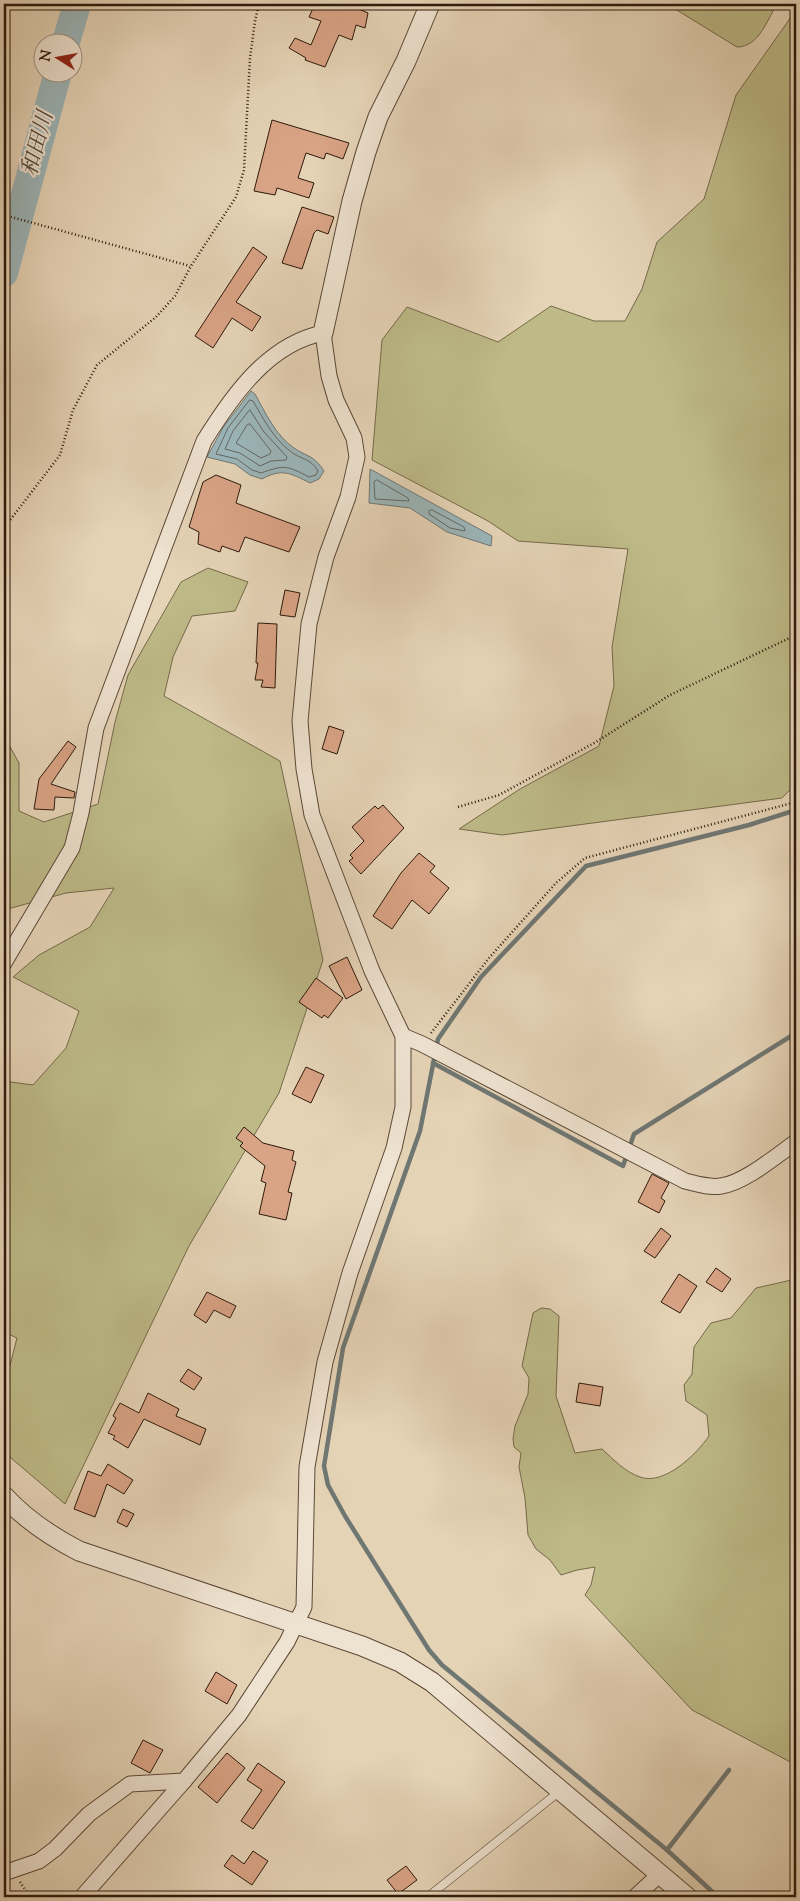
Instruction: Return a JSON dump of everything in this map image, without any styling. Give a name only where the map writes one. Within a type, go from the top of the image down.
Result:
[{"type":"street","points":[[82,1897],[239,1715],[297,1624],[304,1607],[307,1467],[325,1362],[350,1273],[394,1148],[403,1107],[403,1036],[372,971],[312,814],[304,769],[300,721],[310,624],[326,557],[348,497],[357,457],[354,438],[336,400],[329,376],[323,333],[352,201],[366,152],[378,118],[406,62],[430,4]]},
{"type":"street","points":[[4,963],[72,848],[81,813],[96,728],[204,441],[226,406],[248,380],[288,346],[305,337],[323,333]]},
{"type":"street","points":[[403,1036],[422,1044],[685,1181],[703,1186],[722,1186],[744,1176],[796,1142]]},
{"type":"street","points":[[4,1496],[20,1513],[49,1535],[79,1551],[362,1646],[400,1662],[432,1682],[687,1897]]},
{"type":"street","points":[[6,1869],[39,1861],[55,1849],[89,1814],[130,1784],[184,1781]]},
{"type":"street","points":[[635,1897],[660,1874]]},
{"type":"lane","points":[[429,1896],[560,1791]]},
{"type":"path","points":[[4,528],[60,455],[73,410],[98,365],[156,317],[175,296],[191,266],[236,197],[242,181],[250,58],[255,21],[260,4]]},
{"type":"path","points":[[4,215],[191,266]]},
{"type":"path","points":[[458,807],[499,795],[596,742],[670,695],[796,636]]},
{"type":"path","points":[[422,1044],[488,958],[556,883],[585,858],[796,802]]},
{"type":"shaded area","points":[[667,4],[777,4],[757,38],[745,46],[737,47]]},
{"type":"shaded area","points":[[796,10],[796,784],[782,798],[502,835],[459,829],[520,789],[599,746],[614,686],[612,647],[628,549],[518,541],[488,521],[372,460],[382,340],[407,307],[498,342],[551,306],[594,321],[625,321],[642,289],[657,242],[704,199],[736,95]]},
{"type":"shaded area","points":[[208,568],[248,582],[235,611],[192,616],[173,657],[164,696],[280,761],[323,960],[279,1093],[189,1246],[65,1504],[4,1452],[4,1389],[17,1338],[4,1332],[4,1081],[33,1085],[66,1048],[79,1011],[13,977],[39,955],[90,927],[114,888],[66,893],[4,910],[4,736],[19,763],[19,811],[44,822],[98,804],[115,722],[128,675],[181,582]]},
{"type":"shaded area","points":[[796,1279],[796,1765],[692,1710],[585,1595],[591,1585],[595,1567],[561,1575],[550,1560],[536,1549],[528,1535],[525,1498],[519,1467],[521,1453],[514,1447],[513,1439],[515,1426],[528,1394],[529,1378],[522,1366],[533,1313],[541,1308],[550,1309],[559,1316],[556,1396],[575,1453],[602,1449],[624,1469],[649,1479],[669,1473],[697,1451],[709,1436],[707,1415],[686,1401],[684,1385],[692,1374],[694,1347],[711,1323],[731,1318],[756,1288]]},
{"type":"water","points":[[251,391],[255,394],[282,437],[294,448],[314,459],[324,471],[319,479],[310,483],[291,474],[281,473],[262,479],[250,475],[235,464],[207,457],[224,426]]},
{"type":"water","points":[[370,469],[492,536],[491,546],[447,532],[410,508],[369,503]]},
{"type":"building","points":[[315,4],[335,4],[344,8],[347,4],[368,13],[365,28],[356,25],[352,40],[339,35],[325,67],[305,60],[306,58],[289,48],[295,38],[311,45],[321,21],[309,17]]},
{"type":"building","points":[[272,120],[349,143],[343,159],[326,153],[324,159],[306,153],[298,178],[314,183],[309,198],[277,188],[275,195],[254,191]]},
{"type":"building","points":[[302,207],[334,217],[328,234],[317,230],[314,233],[302,269],[282,263]]},
{"type":"building","points":[[253,247],[267,257],[236,302],[261,317],[252,331],[232,318],[213,348],[195,336]]},
{"type":"building","points":[[216,475],[241,485],[236,503],[300,527],[289,552],[245,537],[239,552],[222,546],[220,552],[198,544],[199,532],[189,527],[203,482]]},
{"type":"building","points":[[285,590],[300,593],[295,617],[280,615]]},
{"type":"building","points":[[258,623],[277,624],[275,688],[261,687],[263,680],[255,680],[258,663],[256,663]]},
{"type":"building","points":[[329,726],[344,731],[337,754],[322,749]]},
{"type":"building","points":[[68,741],[76,747],[51,784],[75,792],[74,798],[55,797],[54,810],[34,809],[39,779]]},
{"type":"building","points":[[383,805],[404,828],[361,874],[349,861],[353,858],[350,855],[364,841],[352,827],[375,806],[378,809]]},
{"type":"building","points":[[419,853],[435,866],[430,872],[449,888],[429,914],[412,900],[392,929],[373,916],[401,873]]},
{"type":"building","points":[[347,957],[362,990],[346,999],[329,966]]},
{"type":"building","points":[[316,978],[343,998],[328,1018],[324,1015],[322,1018],[299,1002]]},
{"type":"building","points":[[306,1067],[324,1075],[311,1103],[292,1094]]},
{"type":"building","points":[[244,1127],[263,1143],[294,1151],[292,1160],[296,1162],[288,1192],[292,1193],[286,1220],[259,1214],[266,1183],[261,1181],[265,1166],[240,1146],[243,1143],[236,1138]]},
{"type":"building","points":[[652,1174],[669,1183],[661,1198],[665,1201],[659,1213],[638,1202]]},
{"type":"building","points":[[661,1228],[671,1236],[655,1258],[644,1251]]},
{"type":"building","points":[[716,1268],[731,1279],[722,1292],[706,1282]]},
{"type":"building","points":[[679,1274],[697,1286],[680,1313],[661,1302]]},
{"type":"building","points":[[207,1292],[236,1306],[230,1318],[214,1310],[206,1323],[194,1315]]},
{"type":"building","points":[[188,1369],[202,1378],[194,1390],[180,1381]]},
{"type":"building","points":[[579,1383],[603,1387],[600,1406],[576,1402]]},
{"type":"building","points":[[148,1393],[179,1409],[176,1416],[206,1429],[200,1445],[144,1419],[128,1448],[113,1439],[115,1436],[108,1433],[116,1418],[113,1416],[120,1403],[139,1413]]},
{"type":"building","points":[[108,1464],[133,1480],[124,1494],[107,1484],[95,1517],[74,1509],[88,1471],[101,1476]]},
{"type":"building","points":[[123,1509],[134,1514],[127,1527],[117,1522]]},
{"type":"building","points":[[216,1672],[237,1685],[227,1704],[205,1691]]},
{"type":"building","points":[[143,1740],[163,1750],[150,1773],[131,1763]]},
{"type":"building","points":[[227,1753],[245,1768],[217,1803],[198,1787]]},
{"type":"building","points":[[258,1763],[285,1782],[253,1829],[241,1821],[262,1790],[247,1780]]},
{"type":"building","points":[[253,1851],[268,1861],[252,1885],[224,1866],[232,1855],[244,1864]]},
{"type":"building","points":[[406,1866],[417,1880],[398,1894],[387,1880]]},
{"type":"waterway","name":"和田川","points":[[69,32],[77,4]]},
{"type":"waterway","name":"和田川","points":[[4,273],[55,82]]},
{"type":"waterway","points":[[667,1850],[442,1665],[429,1650],[345,1516],[328,1485],[324,1466],[343,1348],[420,1131],[438,1039],[481,977],[586,866],[749,825],[796,810]]},
{"type":"waterway","points":[[433,1063],[623,1166],[634,1134],[796,1033]]},
{"type":"waterway","points":[[718,1897],[667,1850],[729,1770]]}]
